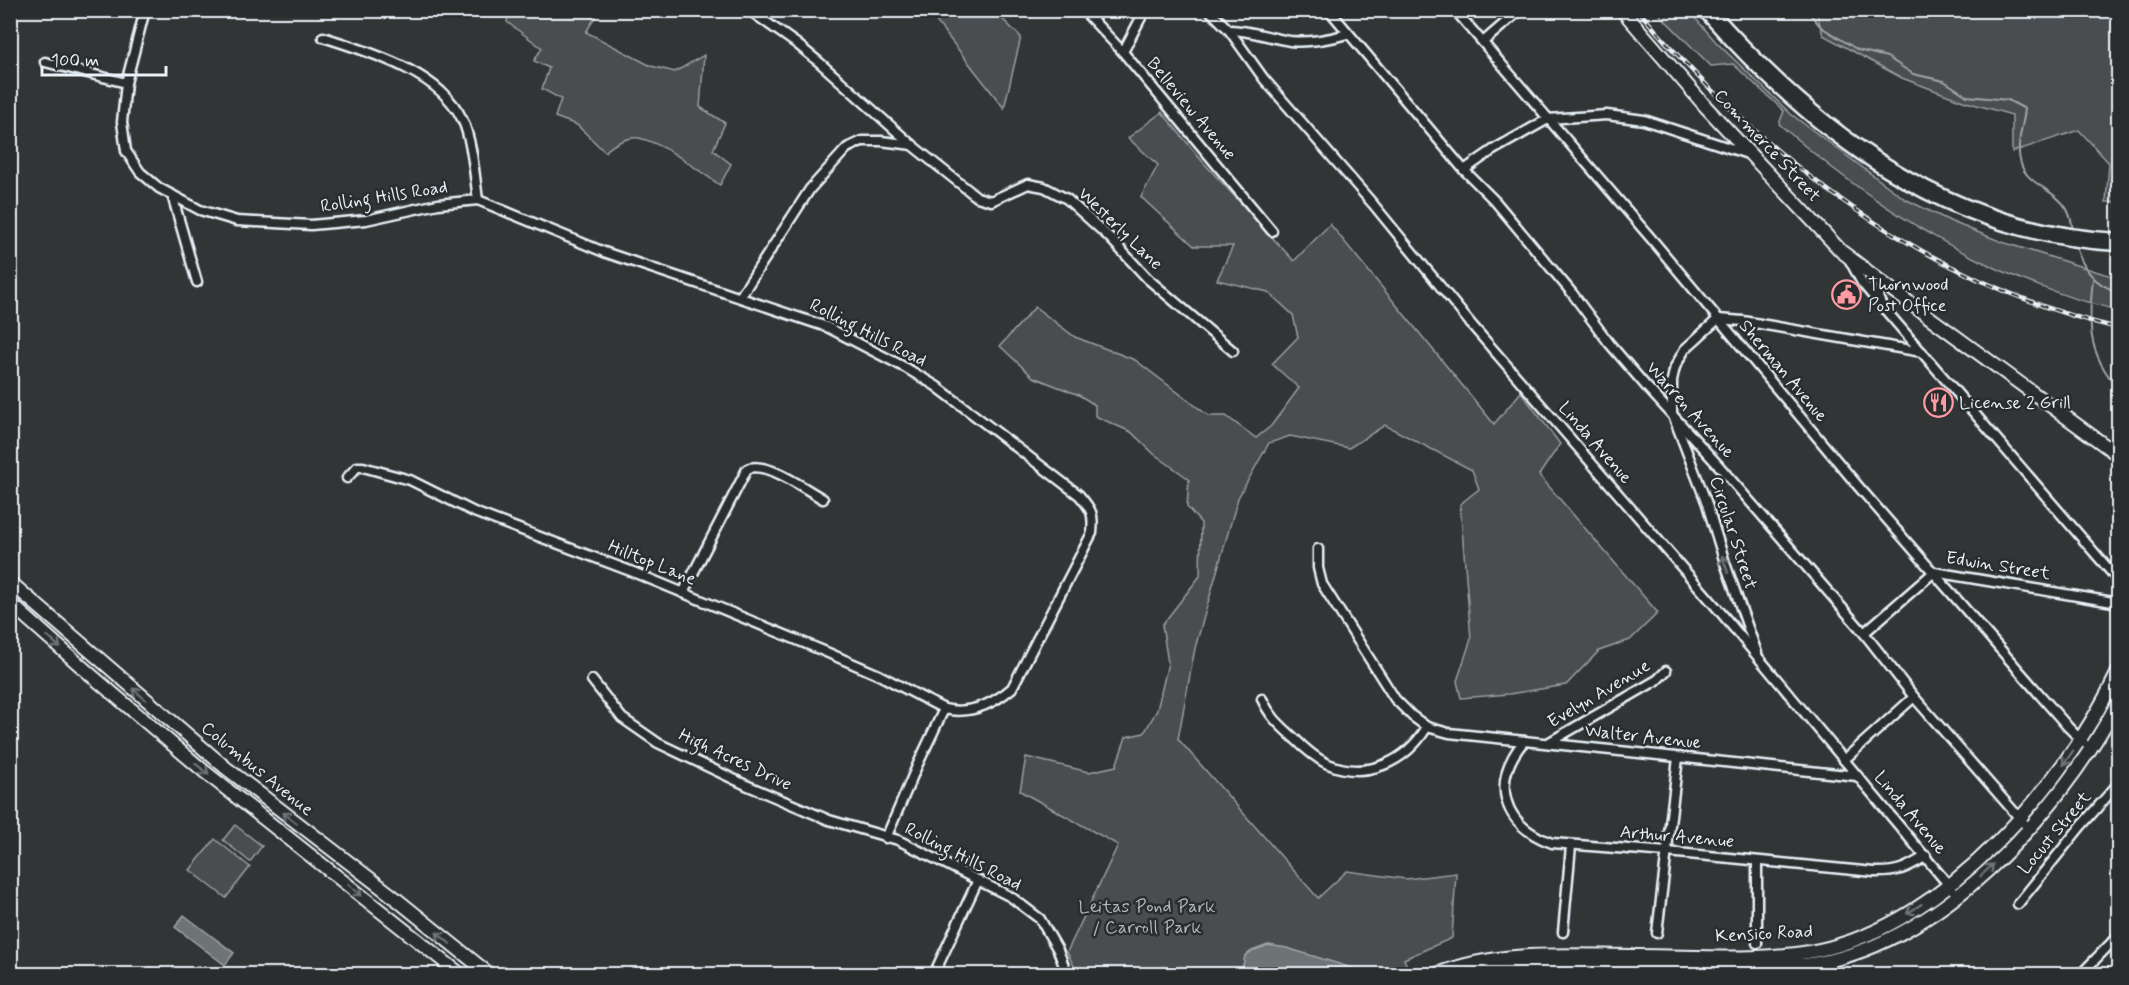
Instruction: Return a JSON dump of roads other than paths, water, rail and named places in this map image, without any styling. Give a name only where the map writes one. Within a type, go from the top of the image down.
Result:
[{"type":"highway","points":[[1707,10],[1790,94],[1848,143],[1886,169],[1967,210],[2011,225],[2086,235],[2118,242]]},
{"type":"highway","points":[[1719,10],[1798,89],[1844,128],[1881,154],[1920,178],[1975,203],[2059,231]]},
{"type":"highway","points":[[2086,235],[2118,233]]},
{"type":"street","name":"Rolling Hills Road","points":[[145,10],[126,83],[122,122],[126,151],[140,172],[159,188],[200,210],[223,218],[261,223],[311,225],[366,220],[438,204],[478,200],[604,252],[827,327],[936,386],[1079,495],[1090,508],[1093,519],[1092,533],[1012,688],[987,705],[956,712],[944,709],[916,766],[886,838],[898,840],[1011,897],[1040,919],[1058,950],[1067,975]]},
{"type":"street","name":"Westerly Lane","points":[[749,10],[797,44],[913,146],[982,200],[991,201],[1028,184],[1044,187],[1067,199],[1109,237],[1148,279],[1233,351]]},
{"type":"street","name":"Belleview Avenue","points":[[1083,10],[1123,52],[1272,231]]},
{"type":"street","points":[[1123,52],[1145,10]]},
{"type":"street","name":"Linda Avenue","points":[[1209,10],[1230,30],[1264,79],[1372,204],[1478,333],[1759,659],[1957,895]]},
{"type":"street","name":"Warren Avenue","points":[[1329,10],[1347,34],[1572,293],[1609,343],[1864,633],[1914,697],[2029,829]]},
{"type":"street","name":"Sherman Avenue","points":[[1455,10],[1655,243],[1858,486],[2080,740],[2091,749]]},
{"type":"street","points":[[1483,42],[1520,10]]},
{"type":"street","name":"Commerce Street","points":[[1622,10],[1674,71],[1823,234],[1847,256],[1862,282],[1882,306],[2118,580]]},
{"type":"street","points":[[1230,30],[1246,30],[1293,41],[1347,34]]},
{"type":"street","points":[[323,37],[360,49],[410,70],[442,93],[457,110],[466,129],[478,200]]},
{"type":"street","points":[[45,62],[126,83]]},
{"type":"street","points":[[1464,170],[1493,150],[1548,119],[1607,115],[1644,120],[1752,155]]},
{"type":"street","name":"Westerly Lane","points":[[740,297],[810,189],[848,148],[862,141],[881,141],[913,146]]},
{"type":"street","points":[[172,195],[197,282]]},
{"type":"street","points":[[1847,256],[2118,455]]},
{"type":"street","points":[[1882,283],[1878,297],[1882,306]]},
{"type":"street","points":[[1718,319],[1743,321],[1922,352]]},
{"type":"street","name":"Circular Street","points":[[1718,319],[1685,349],[1675,367],[1672,380],[1672,413],[1707,504],[1759,659]]},
{"type":"street","points":[[683,593],[747,469],[758,466],[771,470],[823,499]]},
{"type":"street","name":"Hilltop Lane","points":[[347,478],[357,467],[363,467],[410,480],[474,512],[683,593],[869,670],[944,709]]},
{"type":"street","points":[[1262,699],[1269,715],[1311,753],[1326,763],[1345,769],[1361,771],[1391,763],[1413,747],[1427,727],[1395,699],[1333,604],[1322,584],[1318,568],[1318,549]]},
{"type":"street","name":"Edwin Street","points":[[1864,633],[1934,572],[2113,602]]},
{"type":"street","name":"Columbus Avenue","points":[[10,582],[233,774],[390,894],[489,975]]},
{"type":"street","name":"Columbus Avenue","points":[[10,603],[205,772],[460,975]]},
{"type":"street","name":"Evelyn Avenue","points":[[1548,743],[1657,680],[1666,671]]},
{"type":"street","name":"Kensico Road","points":[[1437,975],[1474,963],[1512,957],[1772,956],[1810,952],[1847,943],[1882,928],[1908,914],[1948,884],[1991,848],[2020,818],[2055,777],[2080,740],[2102,705],[2118,672]]},
{"type":"street","name":"High Acres Drive","points":[[592,680],[622,718],[658,743],[829,820],[886,838]]},
{"type":"street","points":[[1844,760],[1914,697]]},
{"type":"street","name":"Kensico Road","points":[[1473,975],[1507,968],[1536,966],[1781,970],[1823,962],[1869,949],[1912,928],[1957,895],[2029,829],[2066,785],[2091,749],[2118,702]]},
{"type":"street","points":[[144,720],[156,709]]},
{"type":"street","name":"Walter Avenue","points":[[1427,727],[1449,733],[1857,776]]},
{"type":"street","name":"Arthur Avenue","points":[[1524,741],[1516,751],[1505,781],[1504,794],[1508,808],[1521,825],[1535,837],[1552,843],[1888,873],[1905,869],[1926,856]]},
{"type":"street","points":[[1657,933],[1678,758]]},
{"type":"street","name":"Locust Street","points":[[2018,904],[2118,784]]},
{"type":"street","points":[[1563,932],[1571,846]]},
{"type":"street","points":[[1757,861],[1757,943]]},
{"type":"street","points":[[934,975],[978,880]]},
{"type":"street","points":[[2081,975],[2118,936]]},
{"type":"waterway","points":[[1807,10],[1821,27],[1858,50],[1887,57],[1913,74],[1944,81],[1967,96],[2008,100],[2025,109],[2019,143],[2021,164],[2034,182],[2064,205],[2068,211],[2073,231]]},
{"type":"waterway","points":[[2075,243],[2081,259],[2096,280],[2118,291]]},
{"type":"waterway","points":[[2093,279],[2090,310],[2092,337],[2100,362],[2118,388]]},
{"type":"railway","points":[[1638,10],[1687,65],[1739,116],[1794,164],[1853,208],[1915,247],[1980,280],[2048,308],[2118,328]]},
{"type":"place","name":"Thornwood Post Office","points":[[1847,295]]},
{"type":"place","name":"License 2 Grill","points":[[1938,403]]},
{"type":"park label","name":"Leitas Pond Park / Carroll Park","points":[[1147,917]]}]
